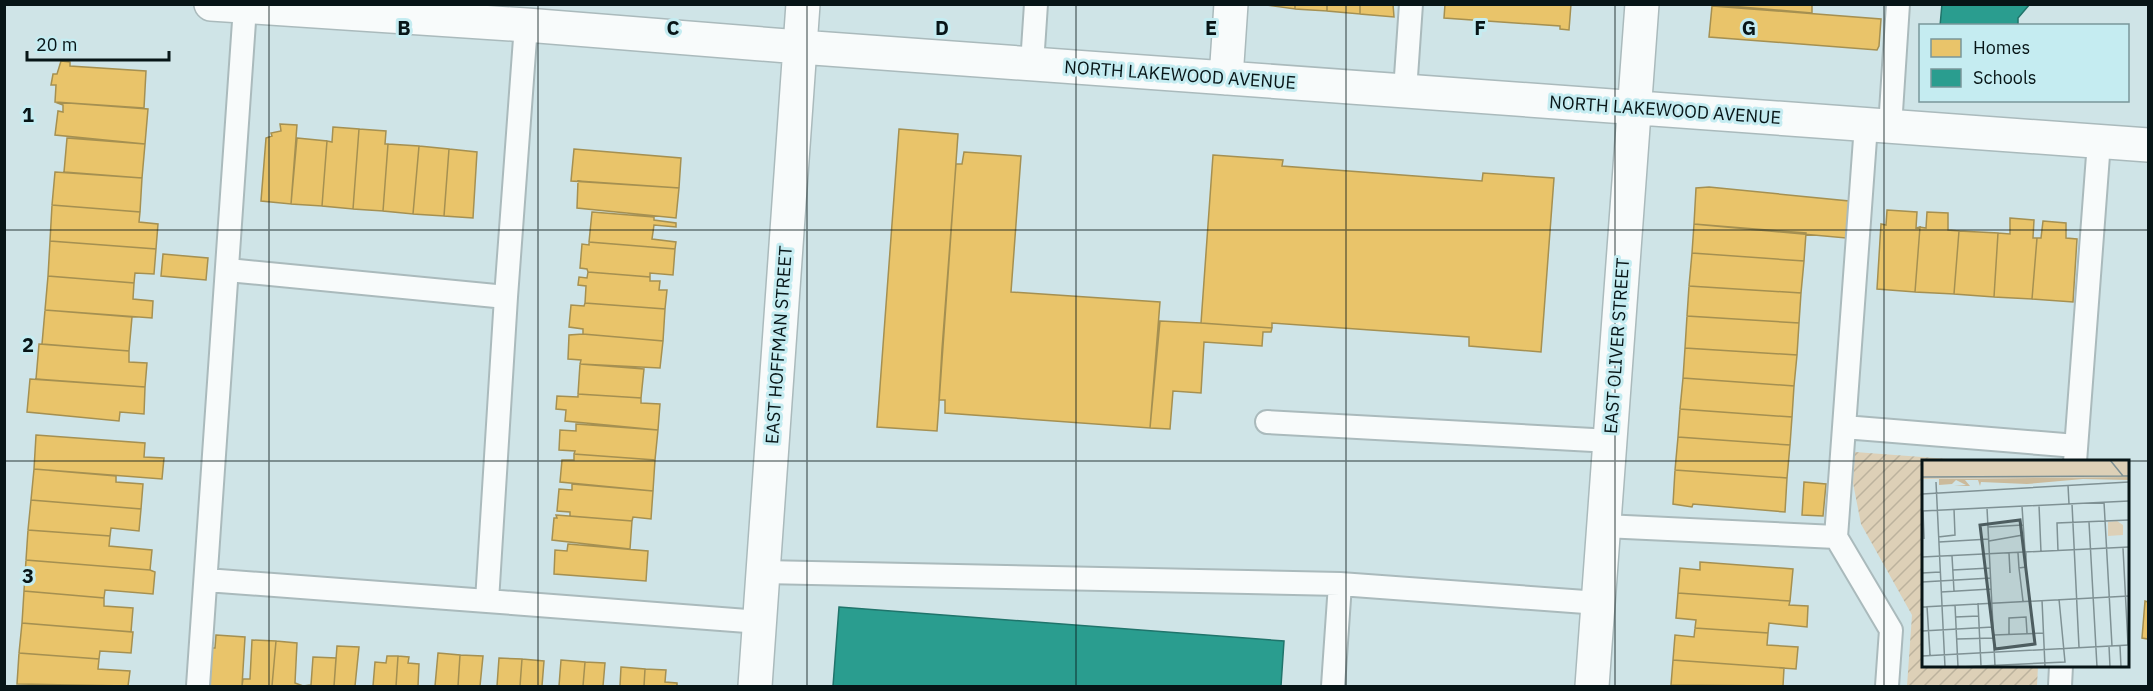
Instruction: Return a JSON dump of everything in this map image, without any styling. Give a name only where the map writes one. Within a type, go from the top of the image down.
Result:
[{"type":"street","name":"NORTH LAKEWOOD AVENUE","points":[[211,4],[386,11],[526,25],[800,47],[2148,146]]},
{"type":"street","name":"EAST HOFFMAN STREET","points":[[755,687],[803,4]]},
{"type":"street","points":[[1226,78],[1231,4]]},
{"type":"street","name":"EAST OLIVER STREET","points":[[1592,687],[1642,4]]},
{"type":"lane","points":[[1032,64],[1036,4]]},
{"type":"lane","points":[[1405,91],[1410,4]]},
{"type":"lane","points":[[1887,687],[1891,630],[1836,537],[1844,427],[1878,126],[1898,4]]},
{"type":"lane","points":[[198,687],[245,7]]},
{"type":"lane","points":[[487,601],[526,25]]},
{"type":"lane","points":[[1844,427],[2076,454],[2099,142]]},
{"type":"lane","points":[[228,270],[506,297]]},
{"type":"lane","points":[[1267,422],[1611,441]]},
{"type":"lane","points":[[1604,526],[1836,537]]},
{"type":"lane","points":[[763,572],[1340,584],[1599,603]]},
{"type":"lane","points":[[206,580],[760,622]]},
{"type":"lane","points":[[1333,687],[1340,584]]},
{"type":"lane","points":[[2060,687],[2061,667]]},
{"type":"shaded area","points":[[1855,452],[1962,460],[1922,460],[1922,667],[2038,667],[2037,686],[1907,686],[1912,615],[1861,524],[1853,483]]},
{"type":"building: Homes","points":[[1259,4],[1295,4],[1295,9]]},
{"type":"building: Homes","points":[[1295,4],[1327,4],[1327,11],[1295,9]]},
{"type":"building: Homes","points":[[1327,4],[1360,4],[1360,14],[1327,11]]},
{"type":"building: Homes","points":[[1360,4],[1393,4],[1394,17],[1360,14]]},
{"type":"building: Homes","points":[[1445,4],[1571,4],[1569,30],[1560,29],[1560,26],[1444,18]]},
{"type":"building: Homes","points":[[1706,4],[1812,4],[1812,13]]},
{"type":"building: Homes","points":[[1712,6],[1881,19],[1879,46],[1877,50],[1709,37]]},
{"type":"building: Homes","points":[[61,61],[70,62],[70,66],[146,71],[144,108],[55,102],[56,85],[51,85],[53,74],[57,74]]},
{"type":"building: Homes","points":[[55,102],[148,109],[145,144],[55,135],[58,111],[63,112],[63,105]]},
{"type":"building: Homes","points":[[280,124],[297,125],[291,204],[261,201],[266,138],[272,136],[271,133],[281,131]]},
{"type":"building: Homes","points":[[333,127],[359,129],[353,209],[322,206],[327,141],[332,142]]},
{"type":"building: Homes","points":[[359,129],[386,131],[385,144],[388,144],[383,211],[353,209]]},
{"type":"building: Homes","points":[[899,129],[958,134],[937,431],[877,427]]},
{"type":"building: Homes","points":[[67,138],[145,144],[142,178],[64,172]]},
{"type":"building: Homes","points":[[297,138],[327,141],[322,206],[291,204]]},
{"type":"building: Homes","points":[[388,144],[419,146],[413,214],[383,211]]},
{"type":"building: Homes","points":[[419,146],[449,149],[444,216],[413,214]]},
{"type":"building: Homes","points":[[449,149],[477,152],[473,218],[444,216]]},
{"type":"building: Homes","points":[[574,149],[681,158],[679,188],[571,181]]},
{"type":"building: Homes","points":[[964,152],[1021,156],[1011,292],[1160,302],[1150,428],[945,413],[945,400],[939,400],[942,349],[956,164],[962,164]]},
{"type":"building: Homes","points":[[1213,155],[1283,160],[1282,166],[1482,181],[1483,173],[1554,178],[1541,352],[1469,346],[1469,337],[1272,323],[1272,328],[1201,323]]},
{"type":"building: Homes","points":[[55,172],[142,178],[140,212],[52,205]]},
{"type":"building: Homes","points":[[578,181],[679,188],[676,218],[577,208]]},
{"type":"building: Homes","points":[[1709,187],[1849,201],[1846,238],[1694,224],[1696,188]]},
{"type":"building: Homes","points":[[52,205],[140,212],[139,222],[158,224],[156,249],[50,241]]},
{"type":"building: Homes","points":[[1887,210],[1917,212],[1916,228],[1920,227],[1915,292],[1877,289],[1881,224],[1886,225]]},
{"type":"building: Homes","points":[[592,212],[654,217],[654,220],[676,223],[676,227],[654,225],[652,239],[676,242],[675,249],[589,242]]},
{"type":"building: Homes","points":[[1927,212],[1948,213],[1948,230],[1959,231],[1954,294],[1915,292],[1920,227],[1926,228]]},
{"type":"building: Homes","points":[[2010,218],[2034,220],[2033,238],[2037,238],[2032,299],[1994,297],[1998,233],[2010,234]]},
{"type":"building: Homes","points":[[2043,221],[2066,223],[2066,238],[2077,239],[2073,302],[2032,299],[2037,238],[2041,238]]},
{"type":"building: Homes","points":[[1694,224],[1806,233],[1804,261],[1692,253]]},
{"type":"building: Homes","points":[[1959,231],[1998,233],[1994,297],[1954,294]]},
{"type":"building: Homes","points":[[50,241],[156,249],[154,274],[135,273],[134,283],[48,276]]},
{"type":"building: Homes","points":[[589,242],[675,249],[673,275],[650,273],[650,277],[588,272],[587,269],[580,268],[582,244],[589,245]]},
{"type":"building: Homes","points":[[1692,253],[1804,261],[1801,293],[1689,286]]},
{"type":"building: Homes","points":[[163,254],[208,258],[206,280],[161,276]]},
{"type":"building: Homes","points":[[588,272],[650,277],[650,281],[660,281],[659,290],[667,290],[665,309],[585,303],[586,286],[578,285],[579,277],[587,278]]},
{"type":"building: Homes","points":[[48,276],[134,283],[133,299],[153,301],[152,318],[45,310]]},
{"type":"building: Homes","points":[[1689,286],[1801,293],[1799,323],[1687,316]]},
{"type":"building: Homes","points":[[585,303],[665,309],[663,341],[583,334],[583,329],[569,327],[571,305],[584,306]]},
{"type":"building: Homes","points":[[45,310],[132,317],[129,351],[42,344]]},
{"type":"building: Homes","points":[[1687,316],[1799,323],[1797,355],[1685,348]]},
{"type":"building: Homes","points":[[1160,321],[1272,328],[1271,332],[1263,332],[1262,346],[1204,342],[1201,393],[1173,391],[1170,429],[1150,428]]},
{"type":"building: Homes","points":[[583,334],[663,341],[660,368],[580,364],[581,360],[568,359],[569,335]]},
{"type":"building: Homes","points":[[39,344],[129,351],[129,362],[147,363],[145,387],[36,379]]},
{"type":"building: Homes","points":[[1685,348],[1797,355],[1794,386],[1683,378]]},
{"type":"building: Homes","points":[[580,364],[644,369],[641,398],[578,394]]},
{"type":"building: Homes","points":[[1683,378],[1794,386],[1792,417],[1680,409]]},
{"type":"building: Homes","points":[[30,379],[145,387],[144,414],[120,412],[119,421],[27,412]]},
{"type":"building: Homes","points":[[578,394],[641,398],[641,403],[660,404],[658,430],[565,421],[566,410],[556,409],[557,396],[578,397]]},
{"type":"building: Homes","points":[[1680,409],[1792,417],[1790,445],[1678,437]]},
{"type":"building: Homes","points":[[576,424],[658,430],[655,460],[574,454],[575,451],[559,450],[560,430],[576,431]]},
{"type":"building: Homes","points":[[36,435],[145,443],[144,457],[164,458],[162,479],[34,469]]},
{"type":"building: Homes","points":[[1678,437],[1790,445],[1787,478],[1675,470]]},
{"type":"building: Homes","points":[[574,454],[655,460],[653,491],[560,482],[562,460],[574,460]]},
{"type":"building: Homes","points":[[34,469],[116,476],[116,482],[143,484],[141,509],[31,500]]},
{"type":"building: Homes","points":[[1675,470],[1787,478],[1785,512],[1673,504]]},
{"type":"building: Homes","points":[[1804,482],[1826,484],[1823,516],[1802,515]]},
{"type":"building: Homes","points":[[572,484],[653,491],[651,519],[633,517],[632,521],[570,516],[570,512],[557,511],[559,489],[572,490]]},
{"type":"building: Homes","points":[[31,500],[141,509],[139,531],[111,528],[110,536],[28,530]]},
{"type":"building: Homes","points":[[556,515],[632,521],[630,549],[552,540]]},
{"type":"building: Homes","points":[[28,530],[110,536],[109,546],[152,550],[150,570],[26,560]]},
{"type":"building: Homes","points":[[568,544],[648,551],[646,581],[554,574],[555,550],[567,551]]},
{"type":"building: Homes","points":[[26,560],[150,570],[155,572],[153,594],[105,590],[104,598],[24,591]]},
{"type":"building: Homes","points":[[1700,562],[1793,569],[1790,601],[1678,593],[1680,568],[1700,570]]},
{"type":"building: Homes","points":[[24,591],[104,598],[104,606],[133,608],[131,632],[22,623]]},
{"type":"building: Homes","points":[[1678,593],[1790,601],[1789,605],[1808,606],[1807,627],[1769,623],[1768,633],[1695,628],[1696,620],[1676,618]]},
{"type":"building: Homes","points":[[2145,601],[2148,602],[2148,639],[2142,638]]},
{"type":"building: Homes","points":[[22,623],[133,632],[131,653],[100,651],[99,659],[19,653]]},
{"type":"building: Homes","points":[[1695,628],[1768,633],[1767,645],[1798,647],[1796,669],[1673,660],[1675,635],[1694,637]]},
{"type":"building: Homes","points":[[216,635],[245,637],[242,686],[207,686],[210,648],[215,648]]},
{"type":"building: Homes","points":[[252,640],[276,641],[272,686],[242,686],[243,679],[250,679]]},
{"type":"building: Homes","points":[[276,641],[297,643],[295,683],[303,686],[272,686]]},
{"type":"building: Homes","points":[[337,646],[359,647],[355,686],[334,686]]},
{"type":"building: Homes","points":[[19,653],[99,659],[98,669],[130,671],[128,686],[17,684]]},
{"type":"building: Homes","points":[[438,653],[460,655],[458,686],[435,686]]},
{"type":"building: Homes","points":[[460,655],[483,656],[480,686],[458,686]]},
{"type":"building: Homes","points":[[387,656],[398,656],[396,686],[373,686],[375,662],[386,663]]},
{"type":"building: Homes","points":[[398,656],[409,657],[408,663],[419,664],[418,686],[396,686]]},
{"type":"building: Homes","points":[[313,657],[336,658],[334,686],[303,686],[311,685]]},
{"type":"building: Homes","points":[[499,658],[522,659],[520,686],[497,686]]},
{"type":"building: Homes","points":[[522,659],[544,661],[542,686],[520,686]]},
{"type":"building: Homes","points":[[561,660],[585,662],[583,686],[559,686]]},
{"type":"building: Homes","points":[[1673,660],[1784,668],[1783,686],[1671,685]]},
{"type":"building: Homes","points":[[585,662],[605,663],[603,686],[583,686]]},
{"type":"building: Homes","points":[[621,667],[645,669],[644,686],[620,686]]},
{"type":"building: Homes","points":[[645,669],[666,670],[665,682],[677,683],[677,686],[644,686]]},
{"type":"building: Schools","points":[[1942,4],[2030,4],[2018,18],[2018,24],[1940,24]]},
{"type":"building: Schools","points":[[839,607],[1284,641],[1281,686],[833,686]]}]
